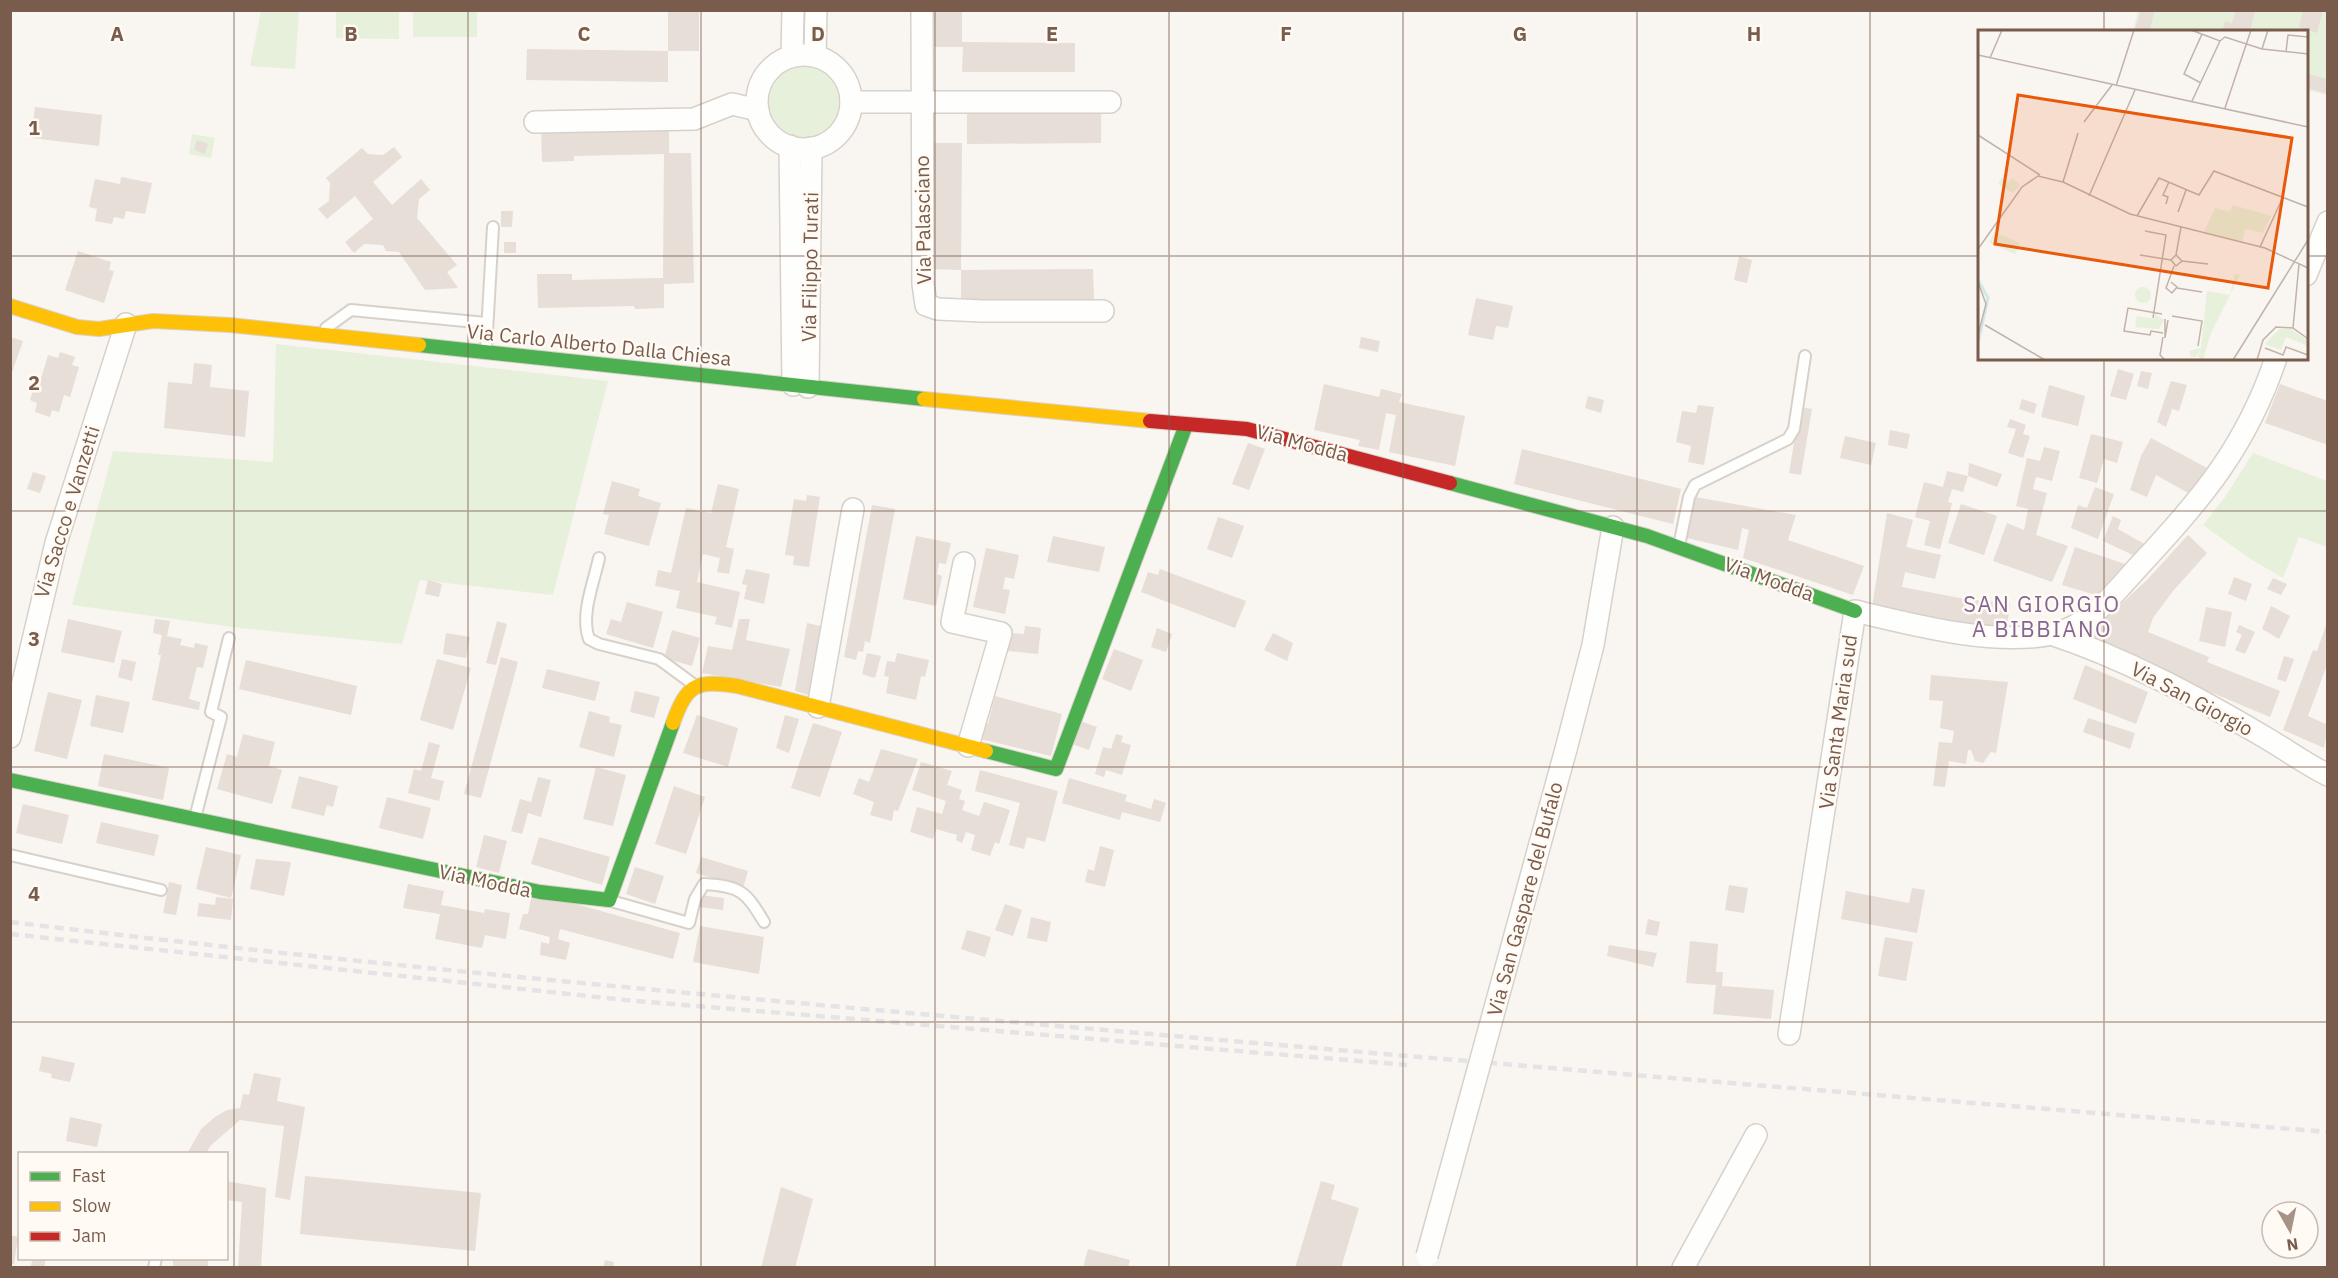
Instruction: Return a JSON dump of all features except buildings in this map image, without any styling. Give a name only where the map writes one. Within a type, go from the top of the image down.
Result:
[{"type":"street","points":[[792,10],[792,56]]},
{"type":"street","points":[[815,56],[816,10]]},
{"type":"street","name":"Via Palasciano","points":[[922,10],[923,284],[926,305],[938,309],[982,311],[1103,311]]},
{"type":"street","points":[[792,56],[815,56],[830,62],[841,73],[848,87],[851,102],[848,117],[840,131],[828,141],[812,148],[790,146],[769,133],[758,110],[758,93],[764,76],[776,64],[792,56]]},
{"type":"street","points":[[851,102],[1110,102]]},
{"type":"street","points":[[535,122],[694,119],[732,104],[758,110]]},
{"type":"street","name":"Via Filippo Turati","points":[[790,146],[800,386]]},
{"type":"street","name":"Via Filippo Turati","points":[[800,386],[812,148]]},
{"type":"street","points":[[2308,272],[2328,222]]},
{"type":"street","name":"Via Carlo Alberto Dalla Chiesa","points":[[10,306],[77,327],[99,329],[153,321],[181,322],[1186,425]]},
{"type":"street","name":"Via Sacco e Vanzetti","points":[[10,737],[56,543],[126,324]]},
{"type":"street","name":"Via Santa Maria sud","points":[[1789,1034],[1855,611],[1971,633],[2012,637],[2051,634],[2077,625],[2099,610],[2196,505],[2229,459],[2256,414],[2275,360]]},
{"type":"street","points":[[609,900],[682,698],[694,685],[705,682],[737,686],[1056,769],[1186,425]]},
{"type":"street","name":"Via Modda","points":[[1186,425],[1224,425],[1272,435],[1613,527],[1679,546],[1855,611]]},
{"type":"street","points":[[818,707],[854,509]]},
{"type":"street","name":"Via San Gaspare del Bufalo","points":[[1425,1262],[1593,645],[1613,527]]},
{"type":"street","points":[[964,563],[952,622],[1001,633],[968,746]]},
{"type":"street","name":"Via San Giorgio","points":[[2051,634],[2082,644],[2136,668],[2262,735],[2328,775]]},
{"type":"street","name":"Via Modda","points":[[10,780],[540,892],[609,900]]},
{"type":"street","points":[[1683,1268],[1756,1135]]},
{"type":"lane","points":[[486,353],[493,226]]},
{"type":"lane","points":[[316,336],[351,310],[486,323]]},
{"type":"lane","points":[[1679,546],[1689,497],[1695,485],[1788,439],[1794,429],[1805,356]]},
{"type":"lane","points":[[599,558],[586,616],[586,630],[589,639],[599,644],[660,659],[694,685]]},
{"type":"lane","points":[[194,819],[221,717],[211,712],[229,638]]},
{"type":"lane","points":[[10,855],[161,890]]},
{"type":"lane","points":[[609,900],[689,923],[695,899],[704,884],[725,885],[749,897],[764,922]]},
{"type":"green space","points":[[261,11],[299,11],[295,69],[250,66]]},
{"type":"green space","points":[[336,11],[399,11],[399,39],[336,38]]},
{"type":"green space","points":[[413,11],[477,11],[477,37],[413,37]]},
{"type":"green space","points":[[2138,11],[2327,11],[2327,95],[2308,90],[2308,30],[2133,30]]},
{"type":"green space","points":[[797,67],[811,67],[824,73],[833,82],[839,95],[837,115],[829,127],[811,137],[797,137],[784,131],[775,122],[769,109],[769,95],[775,82],[784,73]]},
{"type":"green space","points":[[192,134],[215,138],[211,158],[189,154]]},
{"type":"green space","points":[[276,344],[608,381],[553,595],[420,580],[402,644],[240,628],[72,605],[113,451],[273,462]]},
{"type":"green space","points":[[2253,453],[2327,481],[2327,547],[2299,537],[2283,578],[2249,558],[2203,525],[2225,497]]},
{"type":"railway","points":[[10,922],[411,966],[813,1004],[1392,1055],[2328,1132]]},
{"type":"railway","points":[[10,934],[625,1000],[1407,1065]]},
{"type":"traffic: fast","points":[[419,345],[924,399]]},
{"type":"traffic: fast","points":[[986,751],[1056,769],[1186,425]]},
{"type":"traffic: fast","points":[[1450,483],[1647,536],[1855,611]]},
{"type":"traffic: fast","points":[[10,780],[540,892],[609,900],[673,723]]},
{"type":"traffic: slow","points":[[10,306],[77,327],[99,329],[153,321],[230,325],[419,345]]},
{"type":"traffic: slow","points":[[924,399],[1150,421]]},
{"type":"traffic: slow","points":[[673,723],[683,700],[695,688],[702,685],[723,684],[986,751]]},
{"type":"traffic: jam","points":[[1150,421],[1247,429],[1450,483]]},
{"type":"district","name":"SAN GIORGIO A BIBBIANO","points":[[2042,616]]}]
